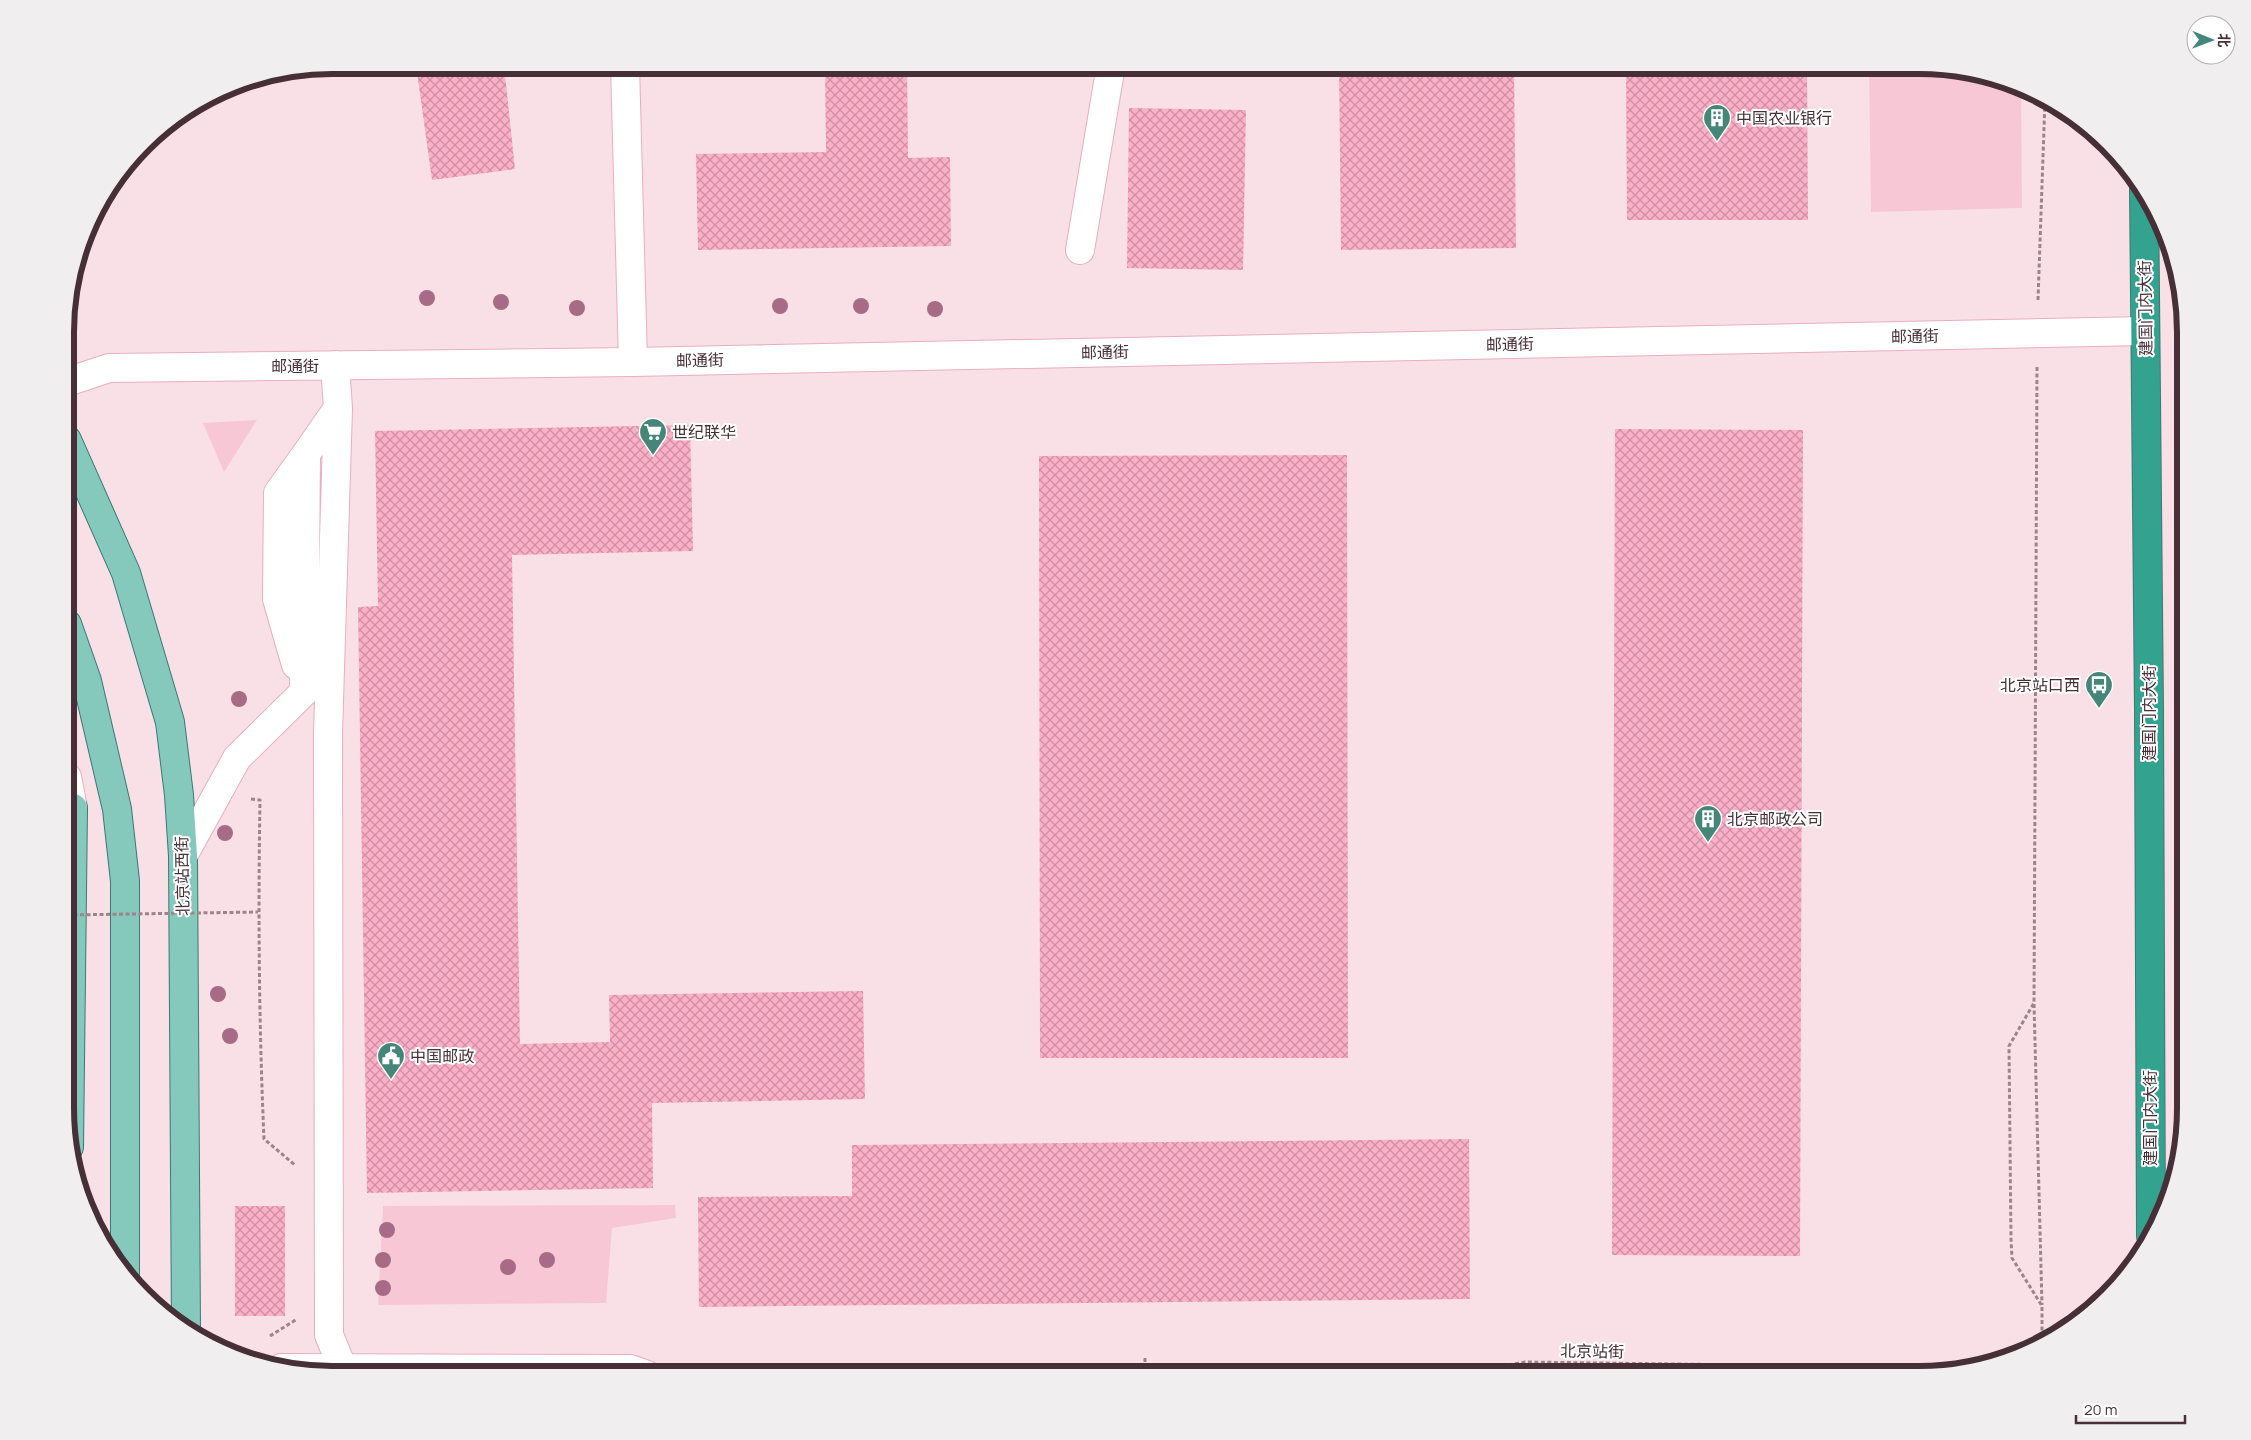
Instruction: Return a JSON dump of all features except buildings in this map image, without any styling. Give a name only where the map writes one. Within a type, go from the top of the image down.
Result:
[{"type":"highway","name":"建国门内大街","points":[[2144,205],[2151,1222]]},
{"type":"main road","name":"北京站西街","points":[[74,456],[126,573],[170,722],[179,795],[183,856],[190,1324]]},
{"type":"main road","points":[[74,643],[88,681],[117,809],[124,881],[125,1262]]},
{"type":"street","points":[[625,74],[633,362]]},
{"type":"street","points":[[1080,250],[1109,74]]},
{"type":"street","name":"邮通街","points":[[74,380],[109,368],[633,362],[2145,331]]},
{"type":"street","points":[[335,366],[338,408],[328,734],[329,1335],[341,1366]]},
{"type":"street","points":[[328,734],[304,692],[306,454],[338,408]]},
{"type":"street","points":[[183,856],[237,758],[304,692]]},
{"type":"path","points":[[2042,1335],[2034,1003],[2037,333],[2044,106]]},
{"type":"path","points":[[260,800],[258,912],[259,1039],[264,1139],[299,1169]]},
{"type":"path","points":[[74,915],[258,912]]},
{"type":"path","points":[[2034,1003],[2009,1046],[2011,1239],[2012,1258],[2042,1306]]},
{"type":"path","points":[[267,1337],[305,1314]]},
{"type":"path","points":[[1145,1357],[1145,1366]]},
{"type":"path","name":"北京站街","points":[[1502,1366],[1525,1362],[1824,1366]]},
{"type":"shaded area","points":[[1869,74],[1936,74],[1952,76],[2002,87],[2021,94],[2022,208],[1871,212]]},
{"type":"shaded area","points":[[257,420],[224,472],[203,423]]},
{"type":"shaded area","points":[[675,1205],[676,1218],[612,1228],[606,1303],[378,1305],[383,1206]]},
{"type":"place","name":"中国农业银行","points":[[1717,142]]},
{"type":"place","name":"世纪联华","points":[[653,456]]},
{"type":"place","name":"北京站口西","points":[[2099,709]]},
{"type":"place","name":"北京邮政公司","points":[[1708,843]]},
{"type":"place","name":"中国邮政","points":[[391,1080]]}]
